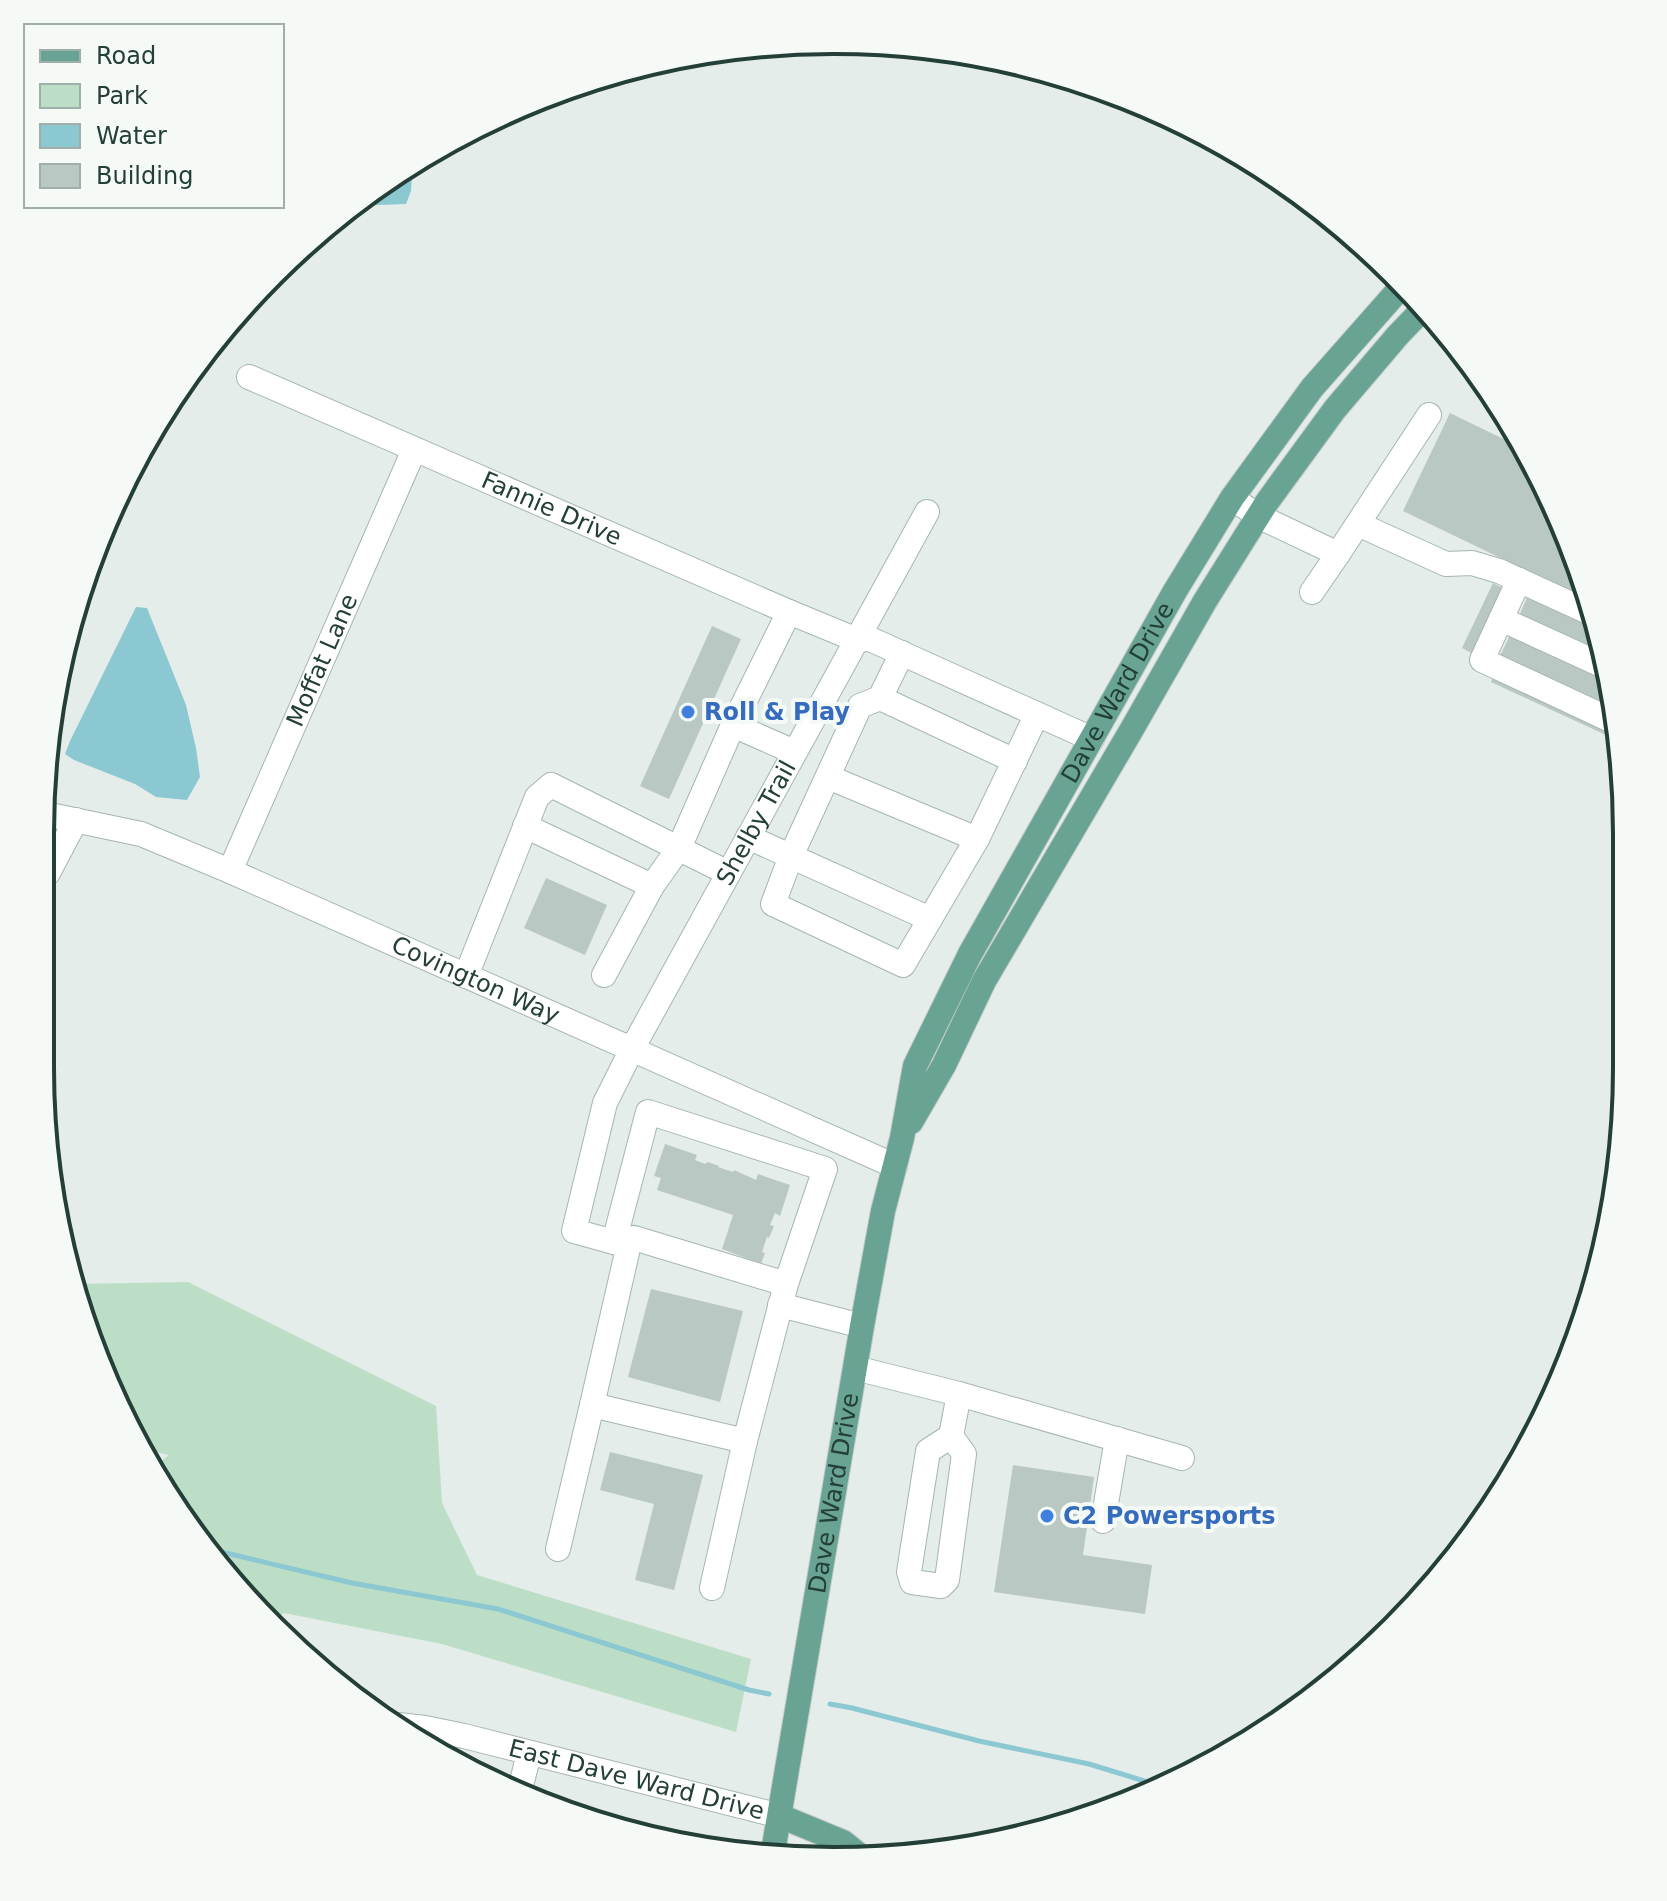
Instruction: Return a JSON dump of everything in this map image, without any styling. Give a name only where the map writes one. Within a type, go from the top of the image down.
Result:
[{"type":"main road","name":"Dave Ward Drive","points":[[775,1844],[862,1326],[915,1066],[970,954],[1175,591],[1232,498],[1312,388],[1395,293]]},
{"type":"main road","name":"Dave Ward Drive","points":[[902,1138],[944,1065],[984,981],[1205,601],[1258,516],[1335,409],[1416,316]]},
{"type":"main road","points":[[780,1816],[849,1846]]},
{"type":"street","name":"Fannie Drive","points":[[249,377],[789,612],[857,640],[870,639],[1092,739]]},
{"type":"street","points":[[1312,592],[1429,415]]},
{"type":"street","name":"Moffat Lane","points":[[230,871],[414,450]]},
{"type":"street","points":[[1232,498],[1258,516],[1338,554]]},
{"type":"street","name":"Shelby Trail","points":[[621,1244],[574,1231],[605,1103],[927,512]]},
{"type":"street","points":[[1358,524],[1446,564],[1472,563],[1499,571],[1579,608]]},
{"type":"street","points":[[1519,580],[1482,660],[1604,717]]},
{"type":"street","points":[[604,975],[652,886],[679,848],[733,725],[789,612]]},
{"type":"street","points":[[1501,619],[1593,661]]},
{"type":"street","points":[[902,653],[880,698],[860,706],[791,856],[773,904],[903,965],[977,839],[1037,714]]},
{"type":"street","points":[[880,698],[1015,761]]},
{"type":"street","points":[[733,725],[794,752]]},
{"type":"street","points":[[828,777],[977,839]]},
{"type":"street","points":[[466,976],[537,797],[551,785],[728,873]]},
{"type":"street","name":"Covington Way","points":[[55,816],[141,834],[230,871],[895,1166]]},
{"type":"street","points":[[54,862],[76,820]]},
{"type":"street","points":[[525,826],[652,886]]},
{"type":"street","points":[[748,837],[930,919]]},
{"type":"street","points":[[558,1549],[592,1405],[648,1112],[825,1169],[783,1294],[745,1441],[712,1588]]},
{"type":"street","points":[[621,1244],[634,1238],[862,1326]]},
{"type":"street","points":[[855,1368],[959,1394],[1182,1458]]},
{"type":"street","points":[[951,1436],[964,1454],[947,1580],[941,1586],[912,1582],[909,1572],[928,1451],[951,1436],[959,1394]]},
{"type":"street","points":[[592,1405],[745,1441]]},
{"type":"street","points":[[1103,1521],[1117,1439]]},
{"type":"street","name":"East Dave Ward Drive","points":[[418,1727],[780,1816]]},
{"type":"street","points":[[522,1782],[529,1753]]},
{"type":"green space","points":[[188,1282],[436,1406],[442,1503],[477,1575],[751,1659],[736,1732],[442,1644],[284,1613],[279,1616],[215,1542],[161,1462],[169,1455],[155,1452],[134,1412],[113,1366],[85,1284]]},
{"type":"water","points":[[412,178],[406,204],[372,205]]},
{"type":"water","points":[[136,607],[147,608],[186,705],[200,777],[187,800],[156,797],[135,784],[65,754]]},
{"type":"building","points":[[1450,413],[1507,441],[1554,535],[1575,594],[1403,511]]},
{"type":"building","points":[[1493,583],[1508,591],[1477,656],[1462,648]]},
{"type":"building","points":[[1528,595],[1583,620],[1590,648],[1519,616]]},
{"type":"building","points":[[712,626],[741,639],[669,799],[640,786]]},
{"type":"building","points":[[1510,635],[1597,675],[1601,703],[1500,656]]},
{"type":"building","points":[[1495,672],[1605,723],[1606,735],[1491,682]]},
{"type":"building","points":[[546,878],[607,905],[585,955],[524,928]]},
{"type":"building","points":[[665,1144],[697,1155],[695,1160],[705,1164],[708,1162],[734,1170],[756,1180],[758,1174],[790,1185],[780,1216],[775,1213],[770,1225],[774,1226],[767,1237],[761,1264],[722,1249],[733,1215],[657,1190],[661,1178],[654,1176]]},
{"type":"building","points":[[651,1289],[743,1311],[720,1402],[628,1377]]},
{"type":"building","points":[[610,1452],[703,1475],[674,1590],[635,1580],[654,1504],[600,1490]]},
{"type":"building","name":"C2 Powersports","points":[[1013,1465],[1094,1477],[1083,1555],[1152,1565],[1145,1614],[994,1592]]},
{"type":"waterway","points":[[224,1552],[352,1583],[498,1609],[769,1694]]},
{"type":"waterway","points":[[830,1704],[979,1741],[1089,1764],[1146,1782]]},
{"type":"place","name":"Roll & Play","points":[[688,712]]},
{"type":"place","name":"C2 Powersports","points":[[1047,1516]]}]
